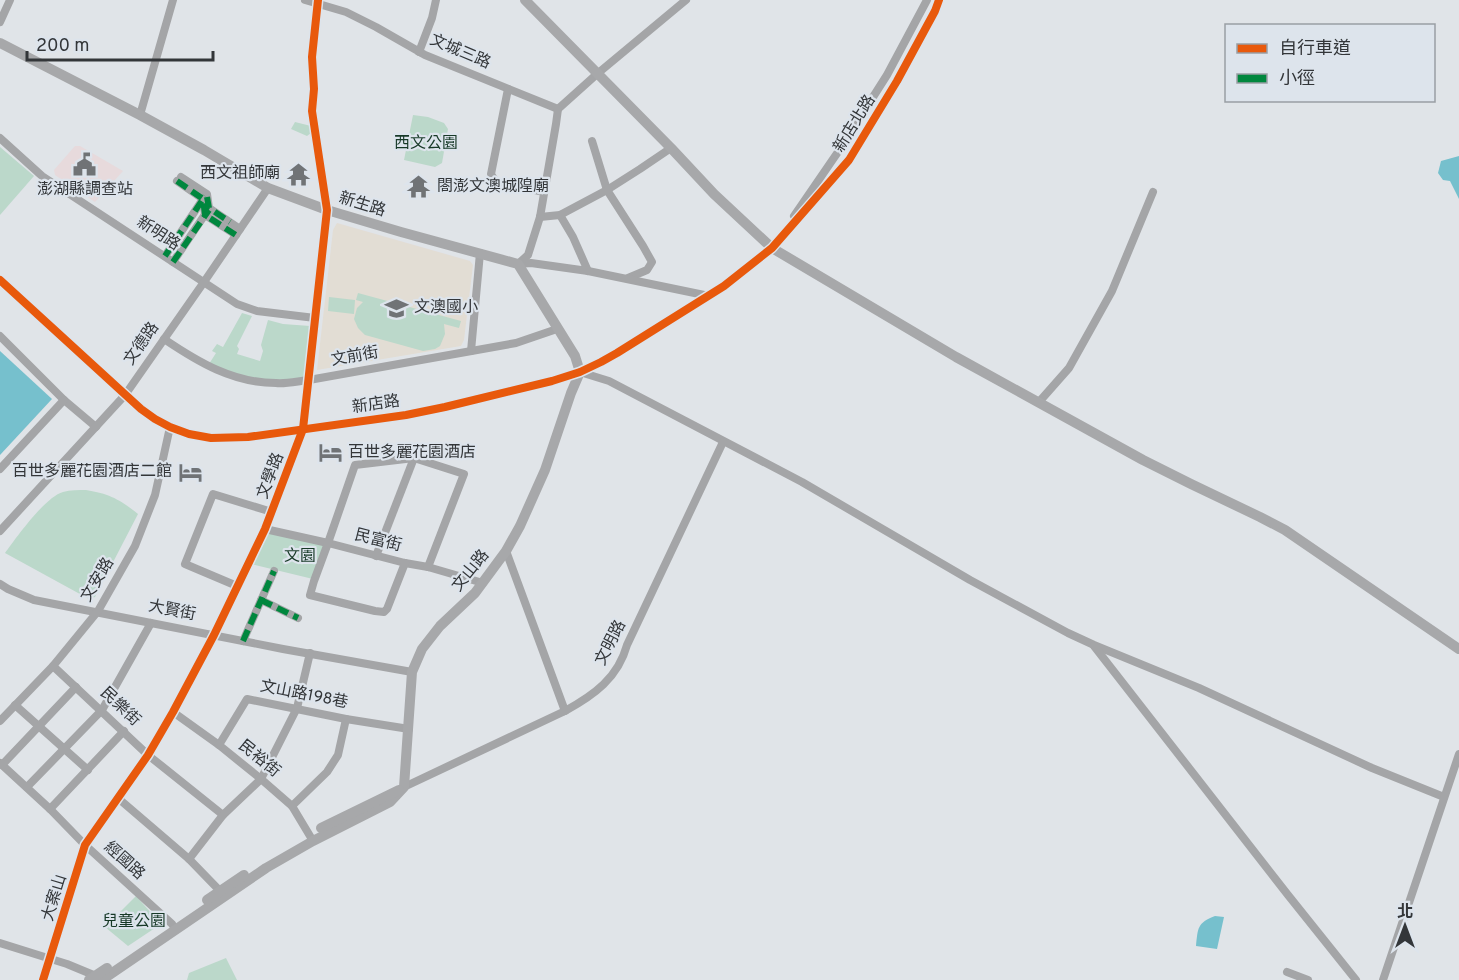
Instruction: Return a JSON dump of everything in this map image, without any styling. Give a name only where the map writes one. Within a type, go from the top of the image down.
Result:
[{"type":"main road","points":[[525,0],[714,194],[772,248],[943,350],[1143,460],[1285,531],[1459,649]]},
{"type":"main road","name":"新生路","points":[[0,43],[140,115],[268,188],[327,210],[518,264]]},
{"type":"main road","points":[[518,264],[575,357],[580,372]]},
{"type":"main road","name":"文山路","points":[[404,787],[412,672],[422,649],[440,626],[483,583],[506,551],[520,526],[545,470],[580,372]]},
{"type":"main road","points":[[174,927],[220,891],[263,862],[311,838],[387,794],[404,787]]},
{"type":"main road","points":[[96,979],[311,838]]},
{"type":"street","points":[[0,22],[10,0]]},
{"type":"street","points":[[140,115],[173,0]]},
{"type":"street","name":"文城三路","points":[[306,0],[346,12],[419,52],[558,109]]},
{"type":"street","points":[[419,52],[436,0]]},
{"type":"street","points":[[518,264],[528,255],[540,217],[558,109],[686,0]]},
{"type":"street","name":"新店北路","points":[[772,248],[840,149],[887,75],[927,0]]},
{"type":"street","name":"新店北路","points":[[772,248],[849,160],[897,81],[939,0]]},
{"type":"street","name":"文學路","points":[[85,845],[148,755],[214,635],[265,529],[303,429],[327,210],[312,111],[314,88],[312,57],[318,2]]},
{"type":"street","points":[[508,89],[491,174],[496,182],[544,192]]},
{"type":"street","name":"新明路","points":[[0,138],[42,176],[237,304],[256,311],[315,318]]},
{"type":"street","points":[[592,141],[607,190],[652,262],[647,270],[627,278]]},
{"type":"street","points":[[540,217],[560,215],[607,190],[671,148]]},
{"type":"street","points":[[169,259],[207,211],[205,196],[179,179]]},
{"type":"street","name":"文德路","points":[[0,531],[125,395],[268,188]]},
{"type":"street","points":[[1039,402],[1069,368],[1112,291],[1153,192]]},
{"type":"street","points":[[169,259],[205,196]]},
{"type":"street","points":[[207,211],[238,232]]},
{"type":"street","points":[[560,215],[588,271]]},
{"type":"street","name":"新店路","points":[[0,280],[125,395],[155,419],[189,434],[211,438],[248,437],[406,415],[529,388],[580,372],[617,354],[709,296],[772,248]]},
{"type":"street","points":[[471,351],[480,253]]},
{"type":"street","points":[[518,264],[531,263],[588,271],[709,296]]},
{"type":"street","name":"文前街","points":[[164,339],[215,370],[242,379],[276,383],[309,380],[516,343],[557,329]]},
{"type":"street","points":[[0,336],[64,400],[96,427]]},
{"type":"street","points":[[580,372],[609,381],[802,482],[970,580],[1094,645],[1199,688],[1372,768],[1444,797]]},
{"type":"street","points":[[0,468],[64,400]]},
{"type":"street","name":"文安路","points":[[0,721],[53,666],[98,611],[135,546],[156,495],[170,427]]},
{"type":"street","name":"文明路","points":[[404,787],[582,702],[598,691],[612,676],[624,657],[627,645],[723,442]]},
{"type":"street","points":[[376,556],[414,458]]},
{"type":"street","points":[[405,563],[384,612],[310,596],[355,465],[414,458],[464,474],[428,567]]},
{"type":"street","points":[[237,586],[185,564],[213,494],[272,512]]},
{"type":"street","name":"民富街","points":[[265,529],[428,567],[483,583]]},
{"type":"street","points":[[506,551],[565,711]]},
{"type":"street","points":[[243,641],[274,571]]},
{"type":"street","name":"大賢街","points":[[0,584],[34,600],[412,672]]},
{"type":"street","points":[[261,600],[298,618]]},
{"type":"street","points":[[27,787],[102,710],[151,623]]},
{"type":"street","points":[[1094,645],[1356,980]]},
{"type":"street","points":[[189,859],[223,815],[261,779],[297,708],[310,653]]},
{"type":"street","name":"民樂街","points":[[53,666],[148,755],[223,815]]},
{"type":"street","points":[[1,764],[76,687]]},
{"type":"street","name":"文山路198巷","points":[[219,745],[247,699],[409,729]]},
{"type":"street","points":[[15,705],[88,770]]},
{"type":"street","name":"民裕街","points":[[173,712],[219,745],[292,806],[311,838]]},
{"type":"street","points":[[292,806],[327,772],[338,755],[346,719]]},
{"type":"street","points":[[50,809],[124,731]]},
{"type":"street","points":[[1383,980],[1459,754]]},
{"type":"street","name":"經國路","points":[[1,764],[174,927]]},
{"type":"street","points":[[119,799],[189,859],[220,891]]},
{"type":"street","name":"大案山","points":[[43,980],[85,845]]},
{"type":"street","points":[[0,943],[67,964],[96,979]]},
{"type":"street","points":[[1346,980],[1348,970]]},
{"type":"street","points":[[1287,972],[1308,980]]},
{"type":"shaded area","name":"澎湖縣調查站","points":[[75,146],[80,146],[123,171],[95,202],[55,175],[54,170]]},
{"type":"shaded area","name":"文澳國小","points":[[337,223],[470,261],[473,265],[464,340],[461,346],[317,370],[333,230]]},
{"type":"green space","name":"西文公園","points":[[413,115],[428,117],[444,123],[448,129],[442,163],[435,167],[404,160]]},
{"type":"green space","points":[[295,122],[311,126],[311,133],[307,136],[291,129]]},
{"type":"green space","points":[[0,147],[34,176],[0,215]]},
{"type":"green space","points":[[358,293],[461,321],[459,328],[444,324],[445,334],[440,346],[423,351],[365,335],[358,328],[354,319],[357,308],[363,302],[356,300]]},
{"type":"green space","points":[[329,297],[355,300],[354,314],[328,311]]},
{"type":"green space","points":[[242,313],[252,316],[237,346],[239,349],[237,354],[260,361],[263,351],[261,345],[268,320],[283,324],[310,326],[308,379],[276,381],[243,377],[209,364],[216,353],[212,351],[217,344],[223,347]]},
{"type":"green space","points":[[72,490],[86,490],[114,498],[138,514],[95,597],[89,599],[5,553],[31,519],[56,495]]},
{"type":"green space","name":"文園","points":[[266,531],[326,545],[313,579],[251,564]]},
{"type":"green space","name":"兒童公園","points":[[136,896],[161,924],[128,946],[105,927]]},
{"type":"green space","points":[[226,958],[237,980],[187,980],[189,973]]},
{"type":"water","points":[[1459,156],[1459,199],[1450,181],[1443,180],[1438,173],[1441,161]]},
{"type":"water","points":[[0,351],[52,399],[0,455]]},
{"type":"water","points":[[1215,916],[1224,917],[1217,949],[1196,946],[1200,927],[1205,921]]},
{"type":"marked path","points":[[177,181],[203,199],[205,215],[236,235]]},
{"type":"marked path","points":[[165,256],[205,196]]},
{"type":"marked path","points":[[207,197],[209,208],[230,222]]},
{"type":"marked path","points":[[173,262],[209,210]]},
{"type":"marked path","points":[[243,641],[274,571]]},
{"type":"marked path","points":[[261,600],[298,618]]},
{"type":"cycle path","points":[[43,980],[85,845],[148,755],[214,635],[265,529],[303,429],[327,210],[312,111],[314,89],[312,57],[318,0]]},
{"type":"cycle path","points":[[0,280],[141,409],[170,427],[189,434],[211,438],[248,437],[406,415],[552,381],[580,372],[617,353],[724,286],[772,248],[849,160],[897,81],[939,0]]},
{"type":"place","name":"澎湖縣調查站","points":[[85,165]]},
{"type":"place","name":"西文祖師廟","points":[[298,174]]},
{"type":"place","name":"閤澎文澳城隍廟","points":[[419,187]]},
{"type":"place","name":"文澳國小","points":[[396,308]]},
{"type":"place","name":"百世多麗花園酒店","points":[[330,453]]},
{"type":"place","name":"百世多麗花園酒店二館","points":[[190,472]]}]
